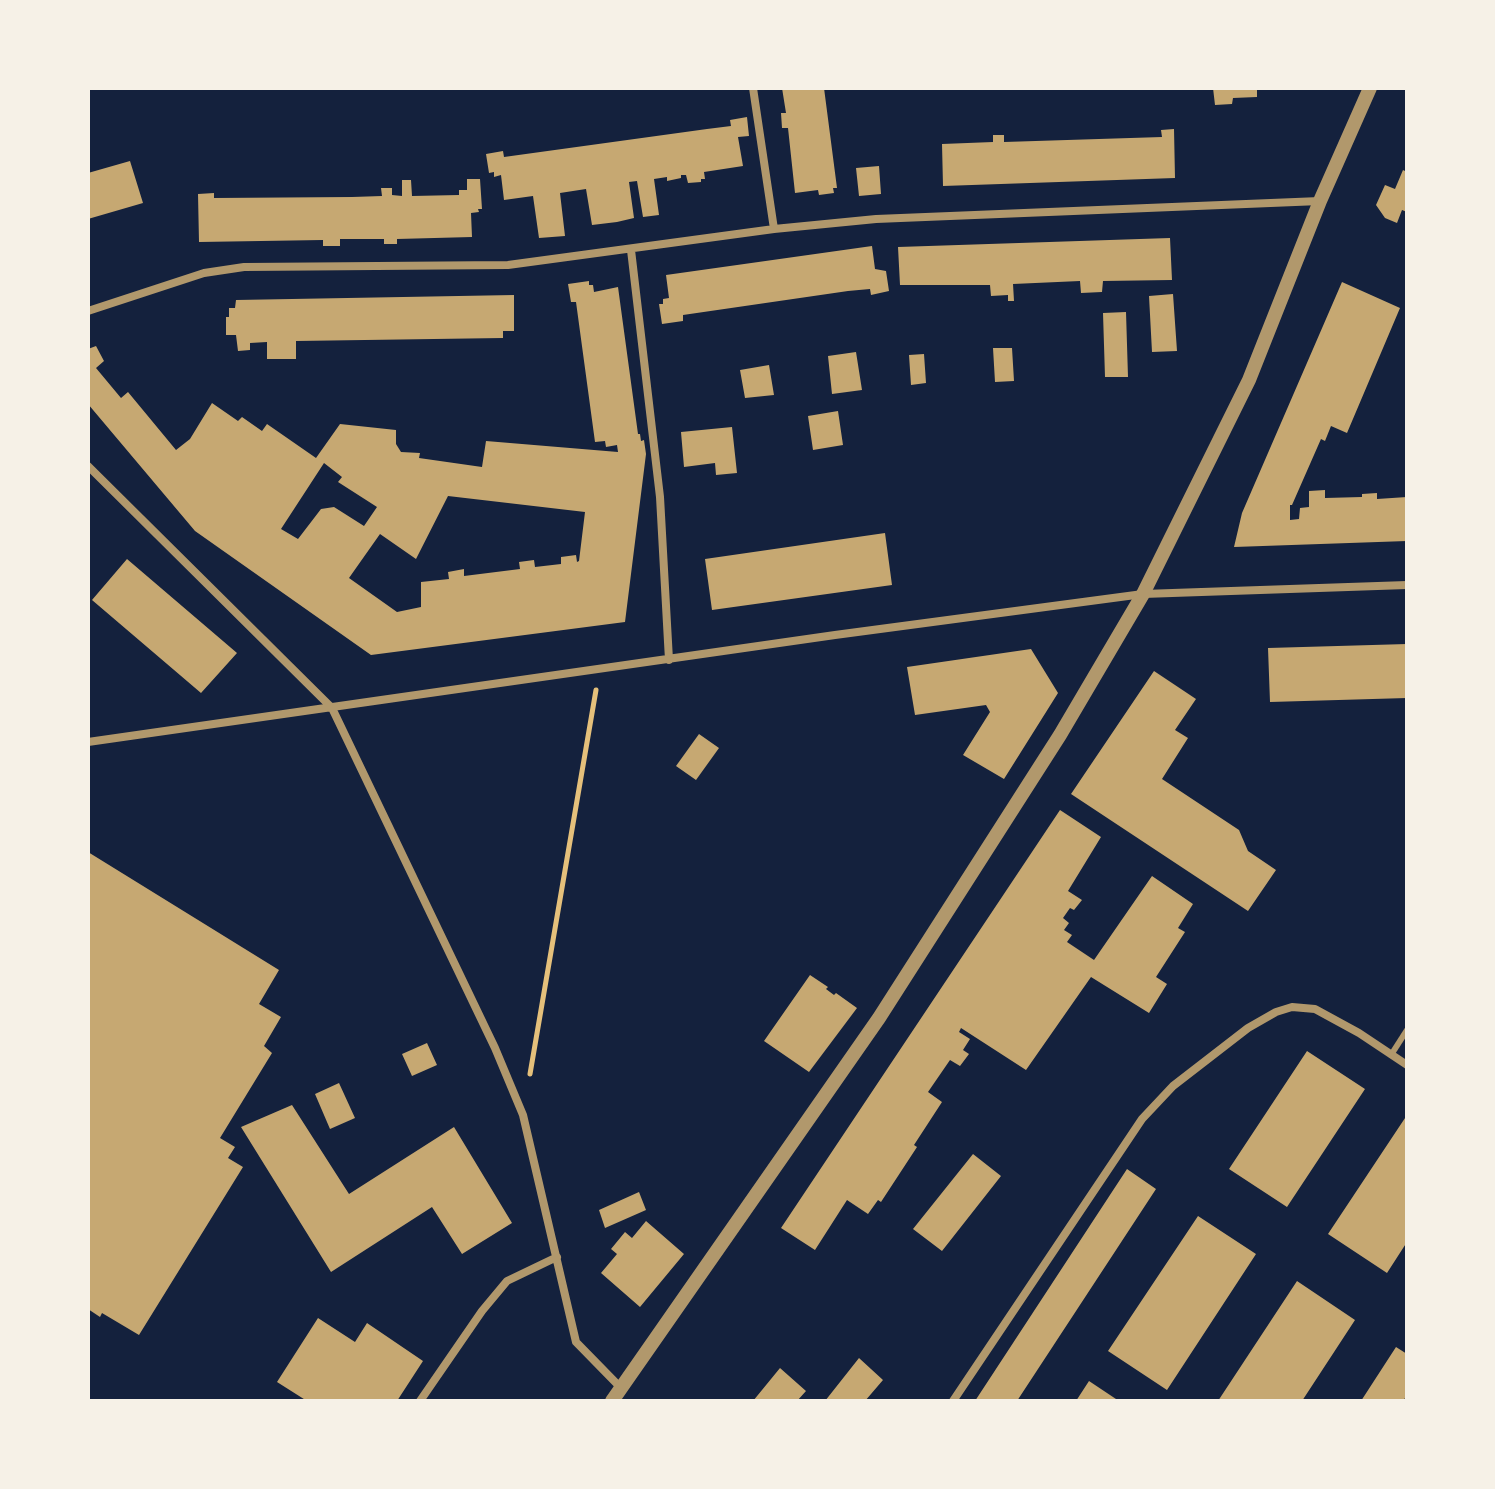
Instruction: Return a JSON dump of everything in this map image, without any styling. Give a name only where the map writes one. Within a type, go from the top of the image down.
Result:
[{"type":"street","points":[[753,88],[774,229]]},
{"type":"street","points":[[88,466],[332,708],[495,1048],[523,1115],[576,1342],[616,1395],[879,1018],[1060,735],[1143,594],[1249,380],[1320,201],[1370,88]]},
{"type":"street","points":[[88,311],[204,273],[244,267],[508,265],[774,229],[876,219],[1320,201]]},
{"type":"street","points":[[631,250],[660,497],[669,660]]},
{"type":"street","points":[[88,742],[1143,594],[1407,585]]},
{"type":"street","points":[[953,1401],[1133,1133],[1173,1086],[1248,1028],[1292,1007],[1315,1009],[1407,1065]]},
{"type":"street","points":[[420,1401],[482,1311],[507,1281],[557,1257]]},
{"type":"lane","points":[[1391,1055],[1407,1030]]},
{"type":"path","points":[[523,1115],[599,670]]},
{"type":"building","points":[[782,88],[824,88],[837,188],[833,188],[834,193],[819,195],[818,190],[795,193],[788,128],[782,128],[781,113],[786,113]]},
{"type":"building","points":[[1213,88],[1257,88],[1257,97],[1233,98],[1232,104],[1215,105]]},
{"type":"building","points":[[747,117],[749,136],[738,137],[743,166],[704,172],[705,179],[701,182],[688,183],[686,175],[667,181],[667,177],[654,179],[659,215],[643,217],[637,181],[629,182],[634,218],[617,222],[592,225],[586,189],[560,193],[565,236],[539,238],[533,196],[504,200],[501,175],[494,177],[494,172],[489,173],[486,154],[503,151],[504,157],[731,126],[730,120]]},
{"type":"building","points":[[1174,129],[1175,178],[943,186],[942,144],[993,142],[993,135],[1004,135],[1004,142],[1162,137],[1161,130]]},
{"type":"building","points":[[130,161],[143,203],[88,219],[88,173]]},
{"type":"building","points":[[879,166],[881,194],[859,196],[856,168]]},
{"type":"building","points":[[1403,170],[1407,172],[1407,212],[1402,210],[1397,223],[1385,218],[1376,205],[1385,185],[1395,189]]},
{"type":"building","points":[[467,179],[480,179],[482,209],[471,213],[472,237],[397,239],[397,244],[384,244],[384,239],[340,239],[340,246],[323,246],[323,240],[199,242],[198,194],[214,193],[214,198],[352,197],[382,196],[381,188],[392,188],[392,195],[402,196],[402,180],[411,180],[412,196],[459,195],[459,190],[467,190]]},
{"type":"building","points":[[1170,238],[1172,280],[1103,281],[1102,292],[1081,293],[1080,281],[1013,284],[1014,301],[1008,301],[1008,295],[991,296],[990,285],[900,285],[898,247]]},
{"type":"building","points":[[872,246],[875,269],[886,271],[889,291],[871,295],[870,289],[848,291],[683,315],[683,321],[662,324],[659,304],[669,298],[666,275]]},
{"type":"building","points":[[589,281],[594,292],[618,287],[638,434],[641,441],[644,440],[646,454],[625,622],[371,655],[195,531],[88,404],[88,349],[96,346],[104,361],[96,368],[121,398],[128,392],[176,450],[190,439],[212,403],[238,421],[242,417],[262,431],[267,424],[316,458],[340,424],[396,430],[396,444],[401,452],[420,453],[419,458],[482,467],[486,441],[618,452],[617,445],[606,447],[605,441],[595,442],[576,302],[571,302],[568,284]],"holes":[[[324,463],[342,477],[338,482],[377,507],[364,526],[334,507],[321,509],[298,539],[281,529]],[[448,496],[585,512],[579,561],[576,555],[561,557],[561,564],[535,567],[534,560],[519,562],[520,569],[464,576],[464,569],[448,572],[449,579],[421,582],[421,607],[397,612],[349,578],[380,534],[416,559]]]},
{"type":"building","points":[[1342,282],[1400,308],[1347,433],[1331,426],[1325,441],[1321,439],[1290,505],[1290,520],[1299,519],[1300,508],[1309,507],[1309,491],[1325,490],[1325,498],[1362,497],[1362,494],[1377,493],[1377,499],[1407,497],[1407,541],[1234,547],[1242,513]]},
{"type":"building","points":[[1173,294],[1177,351],[1152,352],[1149,296]]},
{"type":"building","points":[[514,295],[514,331],[503,331],[503,338],[296,341],[296,359],[267,359],[267,342],[250,343],[250,350],[238,351],[236,335],[226,335],[226,317],[229,317],[229,308],[235,308],[236,300]]},
{"type":"building","points":[[1126,312],[1128,377],[1105,377],[1103,313]]},
{"type":"building","points":[[993,348],[1012,348],[1014,381],[995,382]]},
{"type":"building","points":[[856,352],[862,390],[832,394],[828,356]]},
{"type":"building","points":[[924,354],[926,383],[911,385],[909,355]]},
{"type":"building","points":[[769,365],[774,395],[745,398],[740,370]]},
{"type":"building","points":[[838,411],[843,445],[813,450],[808,416]]},
{"type":"building","points":[[732,427],[737,473],[716,475],[715,463],[684,467],[681,432]]},
{"type":"building","points":[[885,533],[892,585],[712,610],[705,559]]},
{"type":"building","points":[[127,559],[237,653],[201,693],[92,600]]},
{"type":"building","points":[[1407,644],[1407,698],[1270,702],[1268,648]]},
{"type":"building","points":[[1031,649],[1058,693],[1004,779],[963,755],[990,712],[986,705],[915,715],[907,667]]},
{"type":"building","points":[[1154,671],[1196,699],[1175,730],[1188,738],[1162,779],[1239,830],[1248,851],[1276,870],[1248,911],[1071,794]]},
{"type":"building","points":[[699,734],[719,748],[696,780],[676,766]]},
{"type":"building","points":[[1060,810],[1101,837],[1068,891],[1082,900],[1074,910],[1070,908],[1063,918],[1069,923],[1064,930],[1072,935],[1067,942],[1094,960],[1152,876],[1193,904],[1178,928],[1185,932],[1156,977],[1167,984],[1149,1013],[1091,977],[1026,1070],[961,1028],[959,1032],[970,1039],[963,1050],[969,1054],[960,1066],[950,1060],[928,1092],[942,1102],[881,1202],[878,1200],[868,1214],[847,1200],[815,1250],[781,1228]]},
{"type":"building","points":[[88,852],[279,970],[259,1004],[281,1017],[264,1046],[272,1053],[220,1138],[235,1147],[228,1158],[243,1167],[139,1335],[102,1313],[100,1317],[88,1309]]},
{"type":"building","points":[[810,975],[834,995],[836,993],[857,1008],[809,1072],[764,1041]]},
{"type":"building","points":[[427,1043],[437,1065],[412,1076],[402,1054]]},
{"type":"building","points":[[1307,1051],[1365,1089],[1287,1207],[1229,1169]]},
{"type":"building","points":[[339,1083],[355,1118],[330,1129],[315,1094]]},
{"type":"building","points":[[292,1105],[349,1194],[454,1127],[512,1223],[462,1254],[432,1207],[331,1272],[241,1127]]},
{"type":"building","points":[[1407,1115],[1407,1242],[1387,1273],[1328,1234]]},
{"type":"building","points":[[973,1154],[1001,1176],[942,1251],[913,1229]]},
{"type":"building","points":[[1127,1169],[1156,1189],[1017,1401],[975,1401]]},
{"type":"building","points":[[639,1192],[646,1210],[605,1228],[599,1210]]},
{"type":"building","points":[[1198,1216],[1256,1254],[1167,1390],[1108,1351]]},
{"type":"building","points":[[646,1221],[684,1254],[640,1307],[601,1273],[617,1254],[611,1249],[625,1232],[632,1238]]},
{"type":"building","points":[[1297,1281],[1355,1320],[1302,1401],[1218,1401]]},
{"type":"building","points":[[318,1318],[355,1342],[367,1323],[423,1361],[397,1401],[307,1401],[277,1382]]},
{"type":"building","points":[[1396,1347],[1407,1354],[1407,1395],[1403,1401],[1361,1401]]},
{"type":"building","points":[[859,1358],[883,1380],[865,1401],[825,1401]]},
{"type":"building","points":[[780,1368],[806,1391],[797,1401],[753,1401]]},
{"type":"building","points":[[1089,1381],[1119,1401],[1076,1401]]}]
